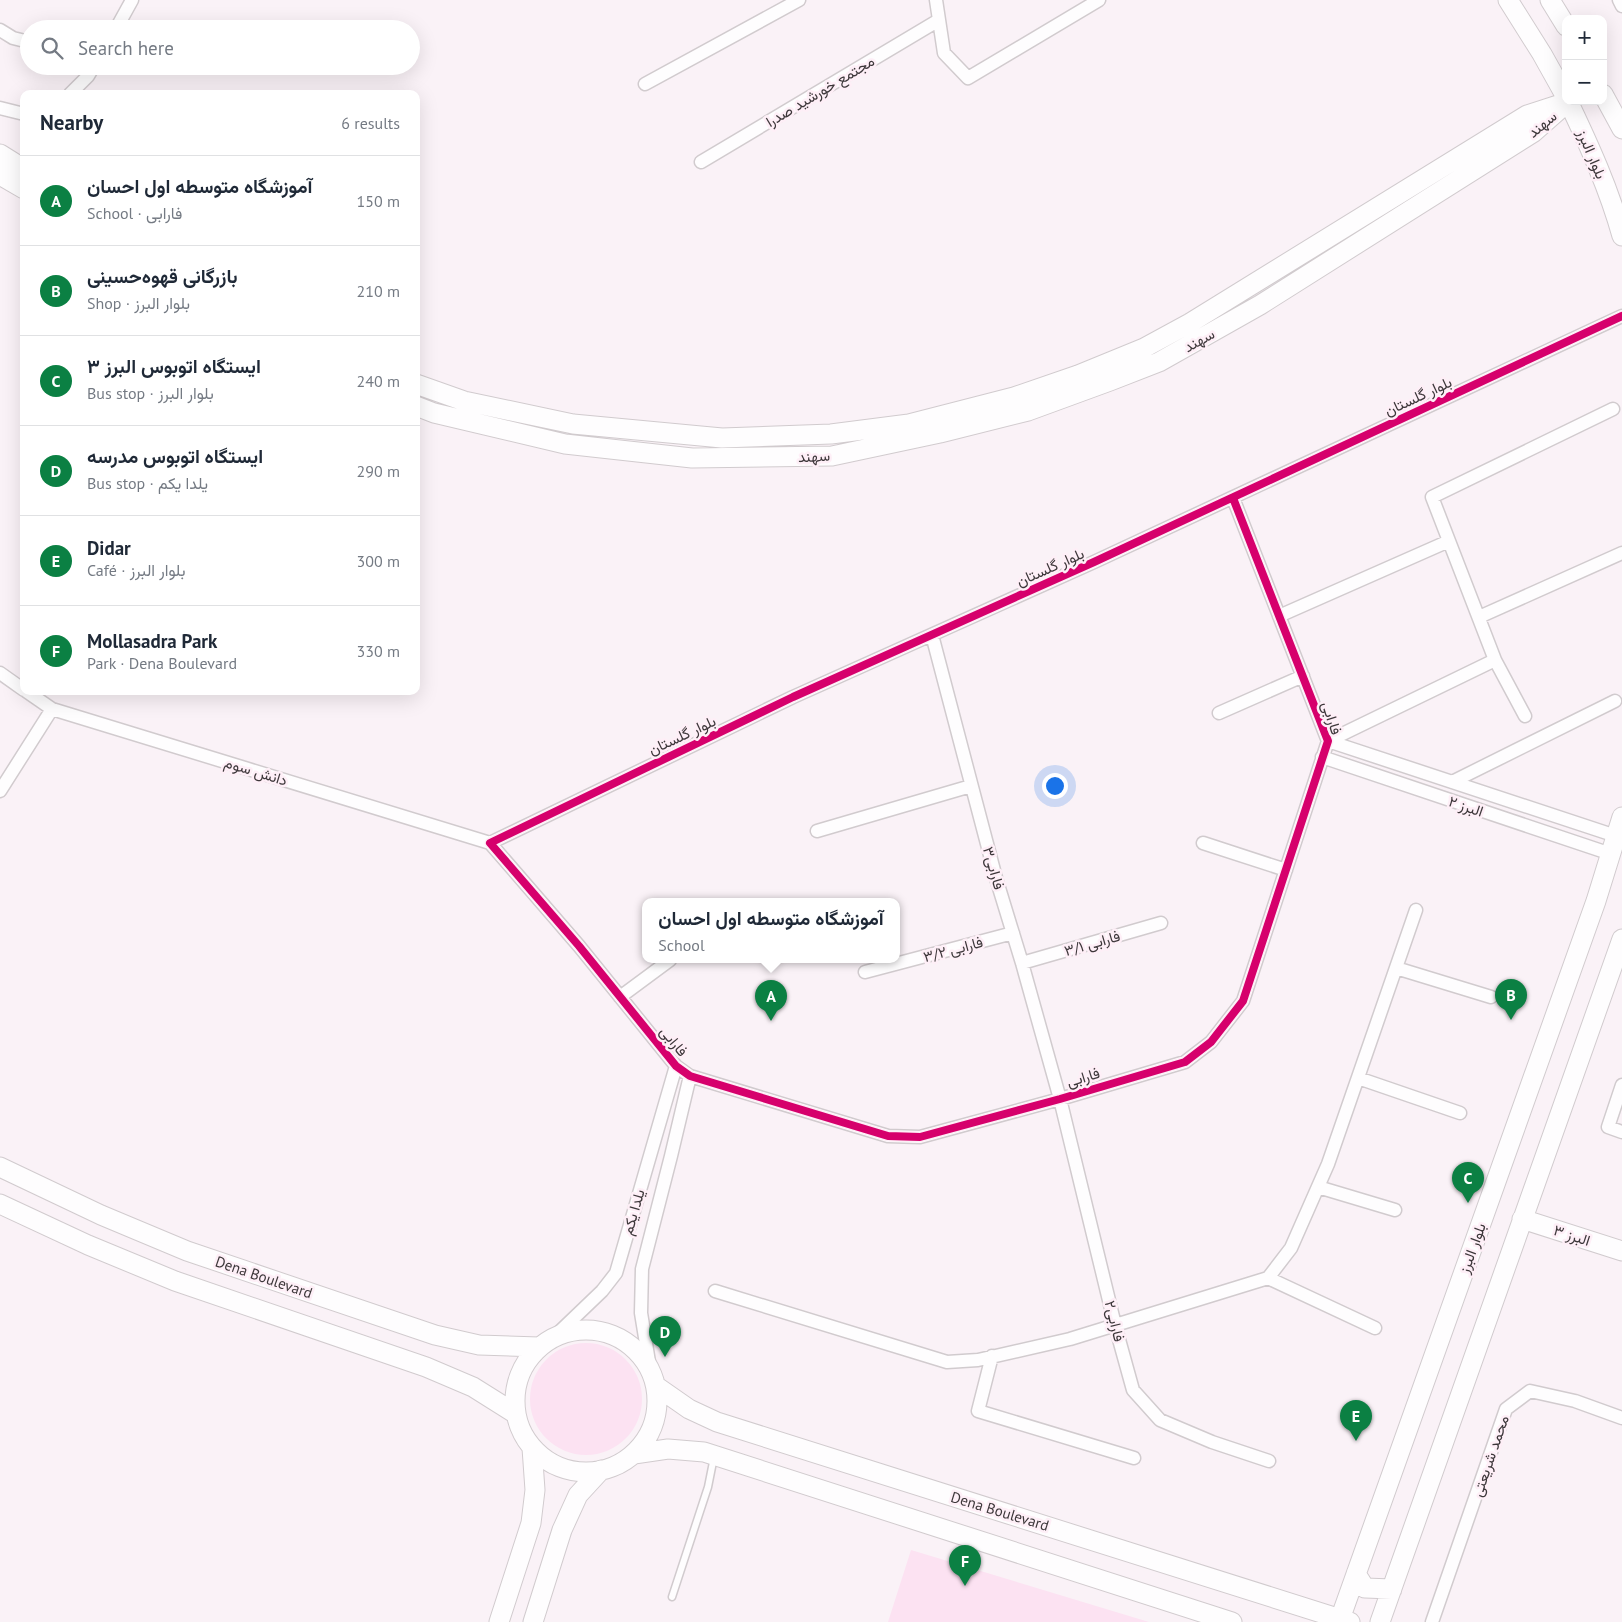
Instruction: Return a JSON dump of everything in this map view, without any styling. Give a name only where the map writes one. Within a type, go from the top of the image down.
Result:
[{"type":"main road","points":[[1508,0],[1562,90]]},
{"type":"main road","points":[[1550,0],[1562,20]]},
{"type":"main road","points":[[1607,101],[1622,129]]},
{"type":"main road","name":"سهند","points":[[420,385],[464,401],[572,424],[722,438],[821,434],[909,424],[1014,397],[1078,375],[1144,348],[1190,323],[1528,115],[1562,103]]},
{"type":"main road","name":"سهند","points":[[420,408],[434,413],[565,444],[692,458],[832,456],[940,433],[1028,410],[1159,362],[1215,332],[1534,132],[1564,105]]},
{"type":"main road","name":"بلوار البرز","points":[[1570,105],[1592,150],[1622,236]]},
{"type":"main road","points":[[0,154],[20,166]]},
{"type":"main road","points":[[0,175],[20,187]]},
{"type":"main road","name":"بلوار البرز","points":[[1343,1621],[1356,1574],[1596,901],[1622,816]]},
{"type":"main road","points":[[1380,1622],[1622,939]]},
{"type":"main road","name":"Dena Boulevard","points":[[0,1167],[101,1216],[187,1250],[435,1335],[479,1346],[546,1342]]},
{"type":"main road","points":[[0,1204],[88,1245],[175,1281],[426,1367],[473,1387],[516,1414]]},
{"type":"main road","name":"البرز ۳","points":[[1522,1219],[1622,1251]]},
{"type":"main road","points":[[576,1330],[598,1330],[605,1332],[619,1337],[637,1350],[653,1377],[658,1405],[654,1423],[646,1440],[634,1454],[618,1464],[600,1470],[582,1472],[563,1468],[546,1460],[532,1448],[522,1432],[516,1414],[514,1396],[518,1378],[526,1361],[546,1342],[576,1330]]},
{"type":"main road","name":"Dena Boulevard","points":[[653,1377],[689,1409],[717,1422],[1343,1621]]},
{"type":"main road","points":[[499,1622],[530,1523],[535,1490],[532,1448]]},
{"type":"main road","points":[[634,1454],[668,1449],[704,1452],[1232,1622]]},
{"type":"main road","points":[[534,1622],[566,1521],[578,1495],[600,1470]]},
{"type":"main road","points":[[1356,1574],[1365,1588],[1392,1589]]},
{"type":"street","points":[[121,20],[132,0]]},
{"type":"street","points":[[645,84],[799,0]]},
{"type":"street","points":[[936,0],[944,53],[968,78],[1099,0]]},
{"type":"street","points":[[1618,0],[1622,6]]},
{"type":"street","name":"مجتمع خورشید صدرا","points":[[701,162],[939,20]]},
{"type":"street","points":[[0,30],[20,40]]},
{"type":"street","points":[[74,90],[87,75]]},
{"type":"street","points":[[0,108],[20,113]]},
{"type":"street","name":"بلوار گلستان","points":[[490,843],[793,697],[1094,562],[1622,316]]},
{"type":"street","points":[[1525,716],[1495,660],[1432,497],[1613,410]]},
{"type":"street","name":"فارابی","points":[[490,843],[579,946],[676,1066],[690,1076],[888,1136],[920,1137],[1060,1099],[1185,1062],[1211,1042],[1243,1001],[1328,741],[1232,498]]},
{"type":"street","points":[[1279,616],[1449,540]]},
{"type":"street","points":[[1479,617],[1622,553]]},
{"type":"street","name":"فارابی۳","points":[[932,635],[996,878],[1060,1099]]},
{"type":"street","points":[[1328,741],[1495,660]]},
{"type":"street","name":"دانش سوم","points":[[0,673],[20,687]]},
{"type":"street","points":[[1220,713],[1302,676]]},
{"type":"street","name":"دانش سوم","points":[[32,695],[52,709],[490,843]]},
{"type":"street","points":[[1452,782],[1615,701]]},
{"type":"street","points":[[0,791],[52,709]]},
{"type":"street","name":"البرز ۲","points":[[1328,741],[1616,836]]},
{"type":"street","name":"البرز ۲","points":[[1322,757],[1610,854]]},
{"type":"street","points":[[817,830],[972,786]]},
{"type":"street","points":[[1203,843],[1286,870]]},
{"type":"street","points":[[715,1291],[946,1362],[978,1360],[1070,1339],[1268,1278],[1291,1248],[1328,1164],[1416,910]]},
{"type":"street","name":"فارابی ۳/۱","points":[[1022,963],[1161,922]]},
{"type":"street","name":"فارابی ۳/۲","points":[[900,963],[1013,933]]},
{"type":"street","points":[[620,997],[666,963]]},
{"type":"street","name":"فارابی ۳/۲","points":[[865,972],[899,963]]},
{"type":"street","points":[[1396,968],[1491,997]]},
{"type":"street","name":"یلدا یکم","points":[[546,1342],[602,1291],[616,1273],[676,1066]]},
{"type":"street","name":"یلدا یکم","points":[[653,1377],[641,1313],[642,1269],[672,1156],[690,1076]]},
{"type":"street","points":[[1358,1078],[1460,1113]]},
{"type":"street","points":[[1622,1085],[1608,1127],[1622,1132]]},
{"type":"street","name":"فارابی۲","points":[[1060,1099],[1133,1390],[1160,1420],[1212,1442],[1269,1461]]},
{"type":"street","points":[[1318,1187],[1395,1210]]},
{"type":"street","points":[[1268,1278],[1375,1328]]},
{"type":"street","points":[[992,1356],[978,1411],[1134,1458]]},
{"type":"street","name":"محمد شریعتی","points":[[1432,1622],[1506,1409],[1530,1391],[1575,1401],[1622,1418]]},
{"type":"lane","points":[[672,1597],[708,1487],[715,1456]]},
{"type":"shaded area","points":[[586,1343],[608,1347],[626,1359],[638,1377],[642,1399],[638,1421],[626,1439],[608,1451],[586,1455],[564,1451],[546,1439],[534,1421],[530,1399],[534,1377],[546,1359],[564,1347]]},
{"type":"shaded area","points":[[911,1550],[1149,1622],[888,1622]]},
{"type":"cycle path","points":[[1233,498],[1328,741],[1243,1001],[1211,1042],[1185,1062],[1060,1099],[920,1137],[888,1136],[690,1076],[676,1066],[579,946],[490,843],[793,697],[1094,562],[1622,316]]},
{"type":"place","name":"بازرگانی قهوه‌حسینی","points":[[1511,1020]]},
{"type":"place","name":"آموزشگاه متوسطه اول احسان","points":[[771,1021]]},
{"type":"place","name":"ایستگاه اتوبوس البرز ۳","points":[[1468,1203]]},
{"type":"place","name":"ایستگاه اتوبوس مدرسه","points":[[665,1357]]},
{"type":"place","name":"Didar","points":[[1356,1441]]},
{"type":"place","name":"Mollasadra Park","points":[[965,1586]]}]
